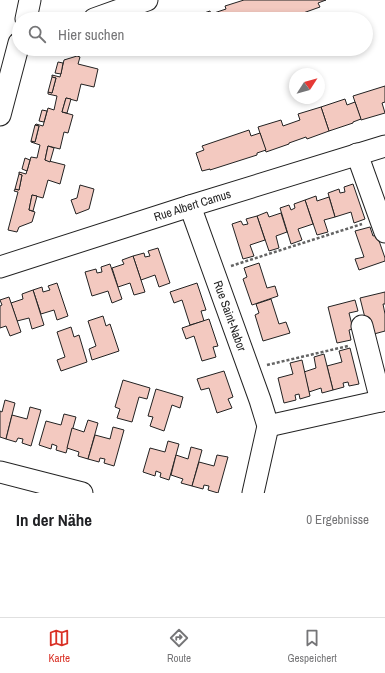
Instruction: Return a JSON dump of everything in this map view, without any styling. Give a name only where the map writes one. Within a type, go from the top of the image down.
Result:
[{"type":"street","points":[[27,12],[30,0]]},
{"type":"street","points":[[114,12],[147,0]]},
{"type":"street","points":[[0,115],[16,56]]},
{"type":"street","name":"Rue Albert Camus","points":[[0,267],[190,206],[385,146]]},
{"type":"street","points":[[357,154],[383,225]]},
{"type":"street","name":"Rue Saint-Nabor","points":[[190,206],[268,426],[253,493]]},
{"type":"street","points":[[268,426],[383,400],[364,334]]},
{"type":"street","points":[[0,472],[42,488],[82,493]]},
{"type":"path","points":[[214,272],[383,225]]},
{"type":"path","points":[[249,370],[364,334]]},
{"type":"building","points":[[244,0],[326,0],[318,3],[320,7],[306,12],[217,12],[226,9],[225,6]]},
{"type":"building","points":[[77,56],[80,57],[78,64],[98,69],[94,87],[81,84],[77,101],[66,98],[62,112],[73,115],[68,133],[64,132],[60,149],[48,146],[45,160],[65,165],[60,184],[48,180],[43,198],[32,195],[29,210],[35,212],[32,222],[19,227],[17,232],[8,230],[18,192],[14,191],[15,189],[19,190],[22,175],[19,174],[19,172],[26,174],[31,157],[37,158],[40,145],[31,142],[35,142],[39,126],[35,125],[43,126],[48,108],[54,110],[57,96],[48,94],[48,92],[52,93],[56,78],[52,77],[52,75],[60,77],[64,60]]},
{"type":"building","points":[[58,62],[63,63],[61,74],[55,73]]},
{"type":"building","points":[[52,77],[56,78],[52,93],[48,92]]},
{"type":"building","points":[[385,86],[385,102],[382,103],[385,113],[361,120],[353,96]]},
{"type":"building","points":[[66,98],[71,99],[67,113],[62,112]]},
{"type":"building","points":[[345,99],[347,105],[355,102],[361,119],[329,131],[321,107]]},
{"type":"building","points":[[321,107],[329,131],[307,139],[306,137],[266,152],[258,127],[281,120],[283,126],[300,120],[298,114]]},
{"type":"building","points":[[42,110],[47,111],[44,122],[39,121]]},
{"type":"building","points":[[35,125],[39,126],[35,142],[31,141]]},
{"type":"building","points":[[249,130],[251,136],[260,133],[266,150],[257,153],[257,155],[210,170],[202,171],[196,153],[204,150],[202,146]]},
{"type":"building","points":[[48,146],[54,148],[50,162],[45,160]]},
{"type":"building","points":[[25,158],[30,160],[27,171],[22,169]]},
{"type":"building","points":[[19,174],[22,175],[19,190],[15,189]]},
{"type":"building","points":[[353,184],[365,219],[354,223],[351,212],[335,217],[328,193],[339,189],[340,193],[345,192],[344,187]]},
{"type":"building","points":[[80,185],[94,189],[89,209],[76,214],[71,200],[77,198]]},
{"type":"building","points":[[32,195],[37,196],[33,211],[29,210]]},
{"type":"building","points":[[316,196],[317,201],[329,197],[335,217],[324,220],[328,232],[317,235],[305,200]]},
{"type":"building","points":[[305,200],[313,224],[298,229],[302,240],[291,244],[280,208],[289,205],[291,210],[295,208],[294,204]]},
{"type":"building","points":[[267,212],[269,217],[281,213],[287,232],[276,236],[279,248],[269,251],[257,216]]},
{"type":"building","points":[[257,216],[265,240],[250,245],[254,256],[243,259],[232,224],[241,221],[243,225],[248,224],[246,219]]},
{"type":"building","points":[[370,227],[373,236],[377,235],[385,261],[359,270],[355,259],[364,257],[355,231]]},
{"type":"building","points":[[158,248],[170,283],[159,287],[155,275],[141,280],[133,256],[144,253],[145,257],[150,256],[148,251]]},
{"type":"building","points":[[133,256],[145,292],[134,295],[130,283],[118,287],[112,268],[124,264],[122,260]]},
{"type":"building","points":[[259,263],[267,288],[275,286],[278,296],[252,305],[243,279],[247,277],[244,268]]},
{"type":"building","points":[[110,264],[122,299],[112,303],[108,291],[92,296],[85,272],[96,269],[97,273],[102,272],[101,267]]},
{"type":"building","points":[[57,283],[68,316],[57,320],[54,310],[41,314],[33,290],[42,287],[43,292],[50,290],[48,286]]},
{"type":"building","points":[[197,283],[206,310],[201,311],[204,321],[190,325],[182,300],[174,303],[170,292]]},
{"type":"building","points":[[33,290],[44,325],[32,329],[29,318],[17,321],[11,303],[23,299],[22,294]]},
{"type":"building","points":[[385,292],[385,304],[383,304],[385,314],[385,331],[374,334],[367,326],[360,298]]},
{"type":"building","points":[[9,297],[21,332],[10,336],[6,326],[0,328],[0,306],[2,305],[0,300]]},
{"type":"building","points":[[271,299],[279,324],[286,322],[290,333],[263,341],[255,315],[259,313],[256,304]]},
{"type":"building","points":[[355,300],[358,311],[349,313],[353,329],[349,330],[351,340],[337,343],[328,307]]},
{"type":"building","points":[[103,316],[106,326],[110,324],[119,351],[92,360],[89,349],[96,346],[88,321]]},
{"type":"building","points":[[209,319],[218,346],[213,347],[216,357],[202,361],[194,336],[186,339],[182,328]]},
{"type":"building","points":[[71,327],[74,337],[79,335],[87,362],[61,371],[57,360],[65,357],[57,332]]},
{"type":"building","points":[[350,348],[359,384],[349,386],[348,382],[343,383],[344,387],[333,390],[327,366],[342,362],[339,351]]},
{"type":"building","points":[[324,354],[333,390],[322,393],[321,388],[309,392],[304,372],[316,368],[314,357]]},
{"type":"building","points":[[302,360],[310,396],[300,399],[299,394],[295,395],[296,400],[284,403],[278,378],[293,374],[290,363]]},
{"type":"building","points":[[224,371],[233,397],[228,399],[232,408],[217,413],[209,388],[201,390],[197,379]]},
{"type":"building","points":[[123,380],[150,388],[147,399],[139,397],[132,422],[117,418],[120,409],[115,407]]},
{"type":"building","points":[[156,389],[183,397],[180,408],[172,405],[164,431],[150,426],[153,417],[148,416]]},
{"type":"building","points":[[5,400],[15,403],[6,439],[0,437],[0,411],[2,412]]},
{"type":"building","points":[[30,407],[41,410],[31,446],[22,443],[23,439],[18,438],[16,442],[6,439],[12,415],[27,419]]},
{"type":"building","points":[[64,414],[76,417],[66,453],[56,450],[57,446],[52,444],[51,449],[39,445],[46,421],[61,425]]},
{"type":"building","points":[[88,420],[98,423],[88,459],[78,456],[79,452],[67,448],[72,428],[84,432]]},
{"type":"building","points":[[113,427],[124,430],[114,466],[104,463],[105,459],[100,458],[99,462],[88,459],[95,435],[110,439]]},
{"type":"building","points":[[168,441],[179,444],[169,480],[160,477],[161,473],[156,471],[155,476],[143,472],[150,448],[165,452]]},
{"type":"building","points":[[191,447],[202,450],[192,486],[181,483],[183,479],[171,475],[176,455],[188,459]]},
{"type":"building","points":[[217,455],[228,457],[218,493],[208,490],[209,486],[204,485],[203,489],[192,486],[199,462],[214,466]]}]
